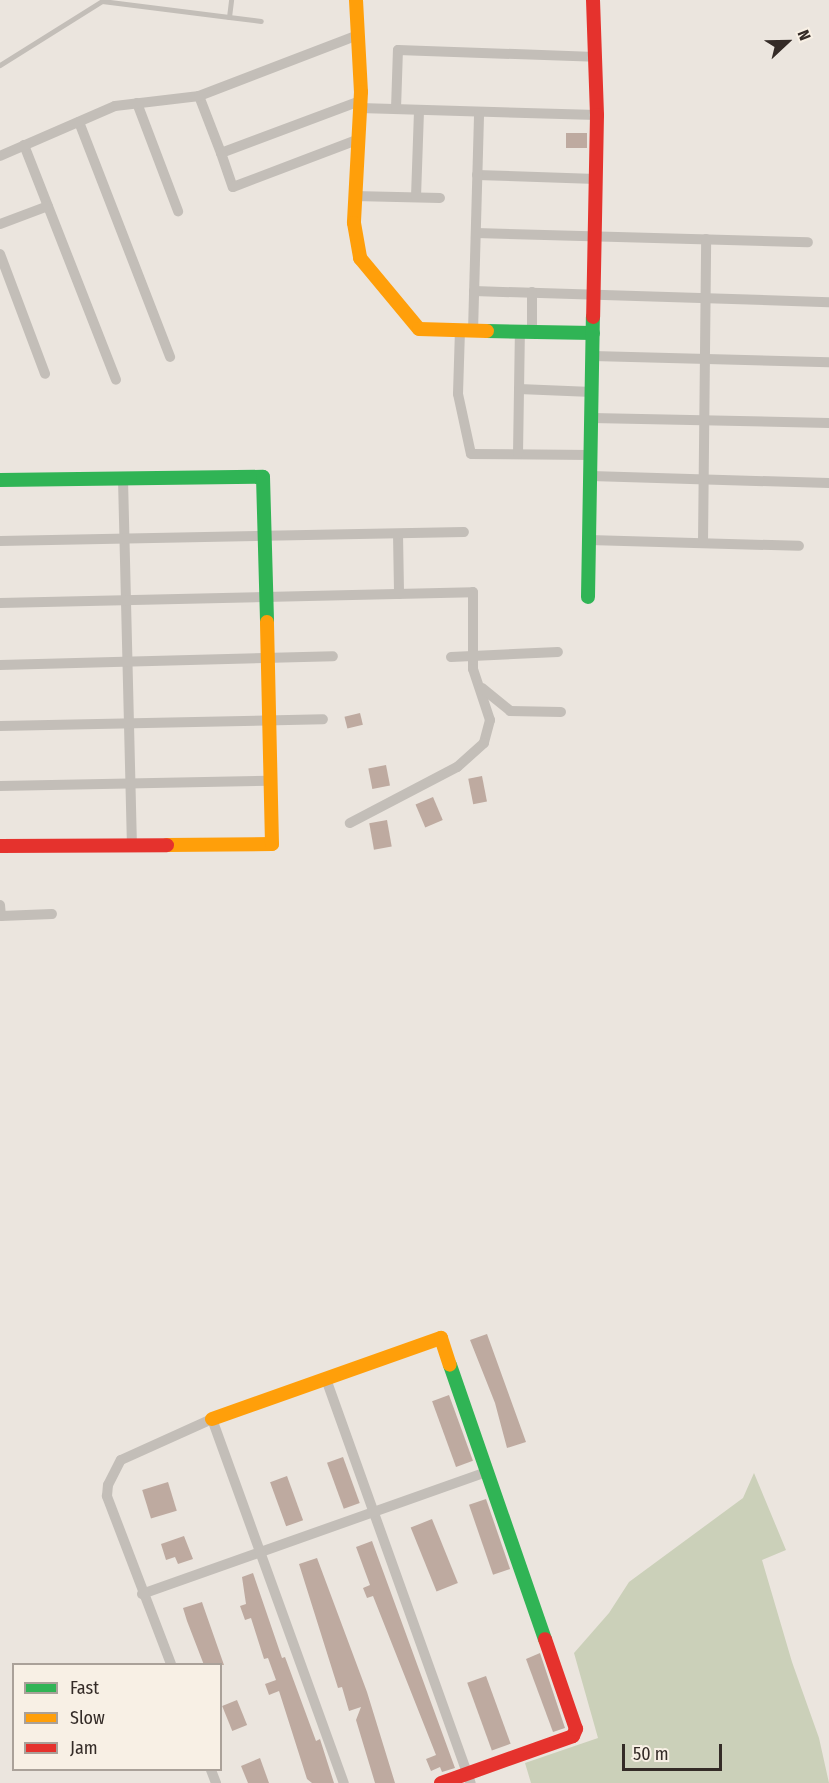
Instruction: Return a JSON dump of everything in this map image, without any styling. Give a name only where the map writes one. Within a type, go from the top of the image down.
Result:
[{"type":"street","points":[[357,0],[360,104],[354,223],[360,258],[371,275],[405,308],[419,329],[593,333]]},
{"type":"street","points":[[588,597],[597,116],[593,0]]},
{"type":"street","points":[[0,156],[115,106],[199,96],[358,35]]},
{"type":"street","points":[[396,109],[398,50],[595,57]]},
{"type":"street","points":[[199,96],[233,187],[357,140]]},
{"type":"street","points":[[137,103],[178,211]]},
{"type":"street","points":[[220,153],[360,104],[396,109],[597,116]]},
{"type":"street","points":[[416,197],[419,110]]},
{"type":"street","points":[[479,112],[474,291],[458,394],[471,454],[591,455]]},
{"type":"street","points":[[79,122],[170,357]]},
{"type":"street","points":[[24,145],[116,380]]},
{"type":"street","points":[[477,176],[596,179]]},
{"type":"street","points":[[354,195],[440,198]]},
{"type":"street","points":[[0,224],[48,206]]},
{"type":"street","points":[[476,233],[808,242]]},
{"type":"street","points":[[703,543],[706,239]]},
{"type":"street","points":[[0,254],[45,374]]},
{"type":"street","points":[[474,291],[829,302]]},
{"type":"street","points":[[518,454],[519,389],[532,292]]},
{"type":"street","points":[[593,356],[829,362]]},
{"type":"street","points":[[519,389],[592,392]]},
{"type":"street","points":[[592,418],[829,423]]},
{"type":"street","points":[[591,476],[829,483]]},
{"type":"street","points":[[0,480],[263,477],[264,597],[272,844],[0,846]]},
{"type":"street","points":[[123,479],[132,845]]},
{"type":"street","points":[[0,541],[464,532]]},
{"type":"street","points":[[398,534],[399,594]]},
{"type":"street","points":[[589,540],[799,546]]},
{"type":"street","points":[[0,603],[474,592],[475,656],[473,669],[489,713],[489,730],[472,757],[350,823]]},
{"type":"street","points":[[451,657],[558,652]]},
{"type":"street","points":[[0,665],[333,656]]},
{"type":"street","points":[[479,686],[510,711],[561,712]]},
{"type":"street","points":[[0,726],[323,719]]},
{"type":"street","points":[[0,786],[270,781]]},
{"type":"street","points":[[0,905],[1,916],[52,914]]},
{"type":"street","points":[[170,1663],[142,1594],[107,1496],[111,1472],[121,1460],[212,1419],[441,1338],[576,1729],[573,1736],[470,1778],[441,1783]]},
{"type":"street","points":[[326,1379],[470,1778]]},
{"type":"street","points":[[212,1419],[259,1554],[344,1783]]},
{"type":"street","points":[[142,1594],[486,1472]]},
{"type":"lane","points":[[229,17],[231,0]]},
{"type":"lane","points":[[0,65],[102,1],[261,21]]},
{"type":"green space","points":[[754,1473],[786,1550],[762,1560],[792,1662],[819,1738],[829,1783],[531,1783],[525,1763],[598,1738],[574,1653],[609,1613],[629,1582],[743,1498]]},
{"type":"building","points":[[566,133],[587,133],[587,148],[566,148]]},
{"type":"building","points":[[360,713],[363,725],[347,729],[344,717]]},
{"type":"building","points":[[386,765],[390,786],[372,789],[368,768]]},
{"type":"building","points":[[482,776],[487,802],[473,804],[468,779]]},
{"type":"building","points":[[433,797],[443,820],[425,827],[416,804]]},
{"type":"building","points":[[387,820],[392,847],[374,850],[369,823]]},
{"type":"building","points":[[487,1334],[526,1442],[507,1448],[495,1403],[470,1340]]},
{"type":"building","points":[[449,1395],[473,1461],[456,1467],[432,1401]]},
{"type":"building","points":[[343,1457],[360,1503],[344,1509],[327,1463]]},
{"type":"building","points":[[287,1476],[303,1520],[286,1526],[270,1482]]},
{"type":"building","points":[[168,1482],[177,1511],[151,1519],[142,1490]]},
{"type":"building","points":[[486,1499],[510,1569],[493,1575],[469,1505]]},
{"type":"building","points":[[432,1519],[458,1583],[437,1592],[411,1528]]},
{"type":"building","points":[[184,1536],[193,1559],[178,1564],[175,1557],[166,1560],[161,1544]]},
{"type":"building","points":[[372,1541],[455,1768],[442,1772],[440,1767],[431,1771],[426,1759],[436,1755],[373,1596],[367,1598],[363,1588],[370,1585],[356,1547]]},
{"type":"building","points":[[317,1558],[367,1692],[395,1783],[375,1783],[356,1720],[361,1707],[349,1711],[342,1687],[338,1688],[299,1564]]},
{"type":"building","points":[[253,1573],[282,1658],[285,1657],[316,1741],[320,1739],[334,1783],[312,1783],[307,1779],[279,1691],[269,1695],[265,1684],[276,1680],[268,1658],[264,1659],[251,1618],[245,1620],[240,1606],[246,1604],[242,1577]]},
{"type":"building","points":[[202,1602],[224,1665],[203,1663],[183,1608]]},
{"type":"building","points":[[540,1653],[565,1728],[553,1732],[526,1659]]},
{"type":"building","points":[[486,1676],[511,1744],[492,1750],[467,1683]]},
{"type":"building","points":[[237,1700],[247,1725],[232,1731],[222,1706]]},
{"type":"building","points":[[260,1758],[269,1783],[248,1783],[241,1766]]},
{"type":"traffic: fast","points":[[588,597],[593,317]]},
{"type":"traffic: fast","points":[[487,331],[593,333]]},
{"type":"traffic: fast","points":[[0,480],[263,477],[267,622]]},
{"type":"traffic: fast","points":[[450,1365],[545,1639]]},
{"type":"traffic: slow","points":[[356,0],[361,92],[354,223],[360,258],[419,329],[487,331]]},
{"type":"traffic: slow","points":[[167,845],[272,844],[267,622]]},
{"type":"traffic: slow","points":[[212,1419],[441,1338],[450,1365]]},
{"type":"traffic: jam","points":[[593,0],[597,115],[593,317]]},
{"type":"traffic: jam","points":[[0,846],[167,845]]},
{"type":"traffic: jam","points":[[441,1783],[573,1736],[576,1729],[545,1639]]}]
